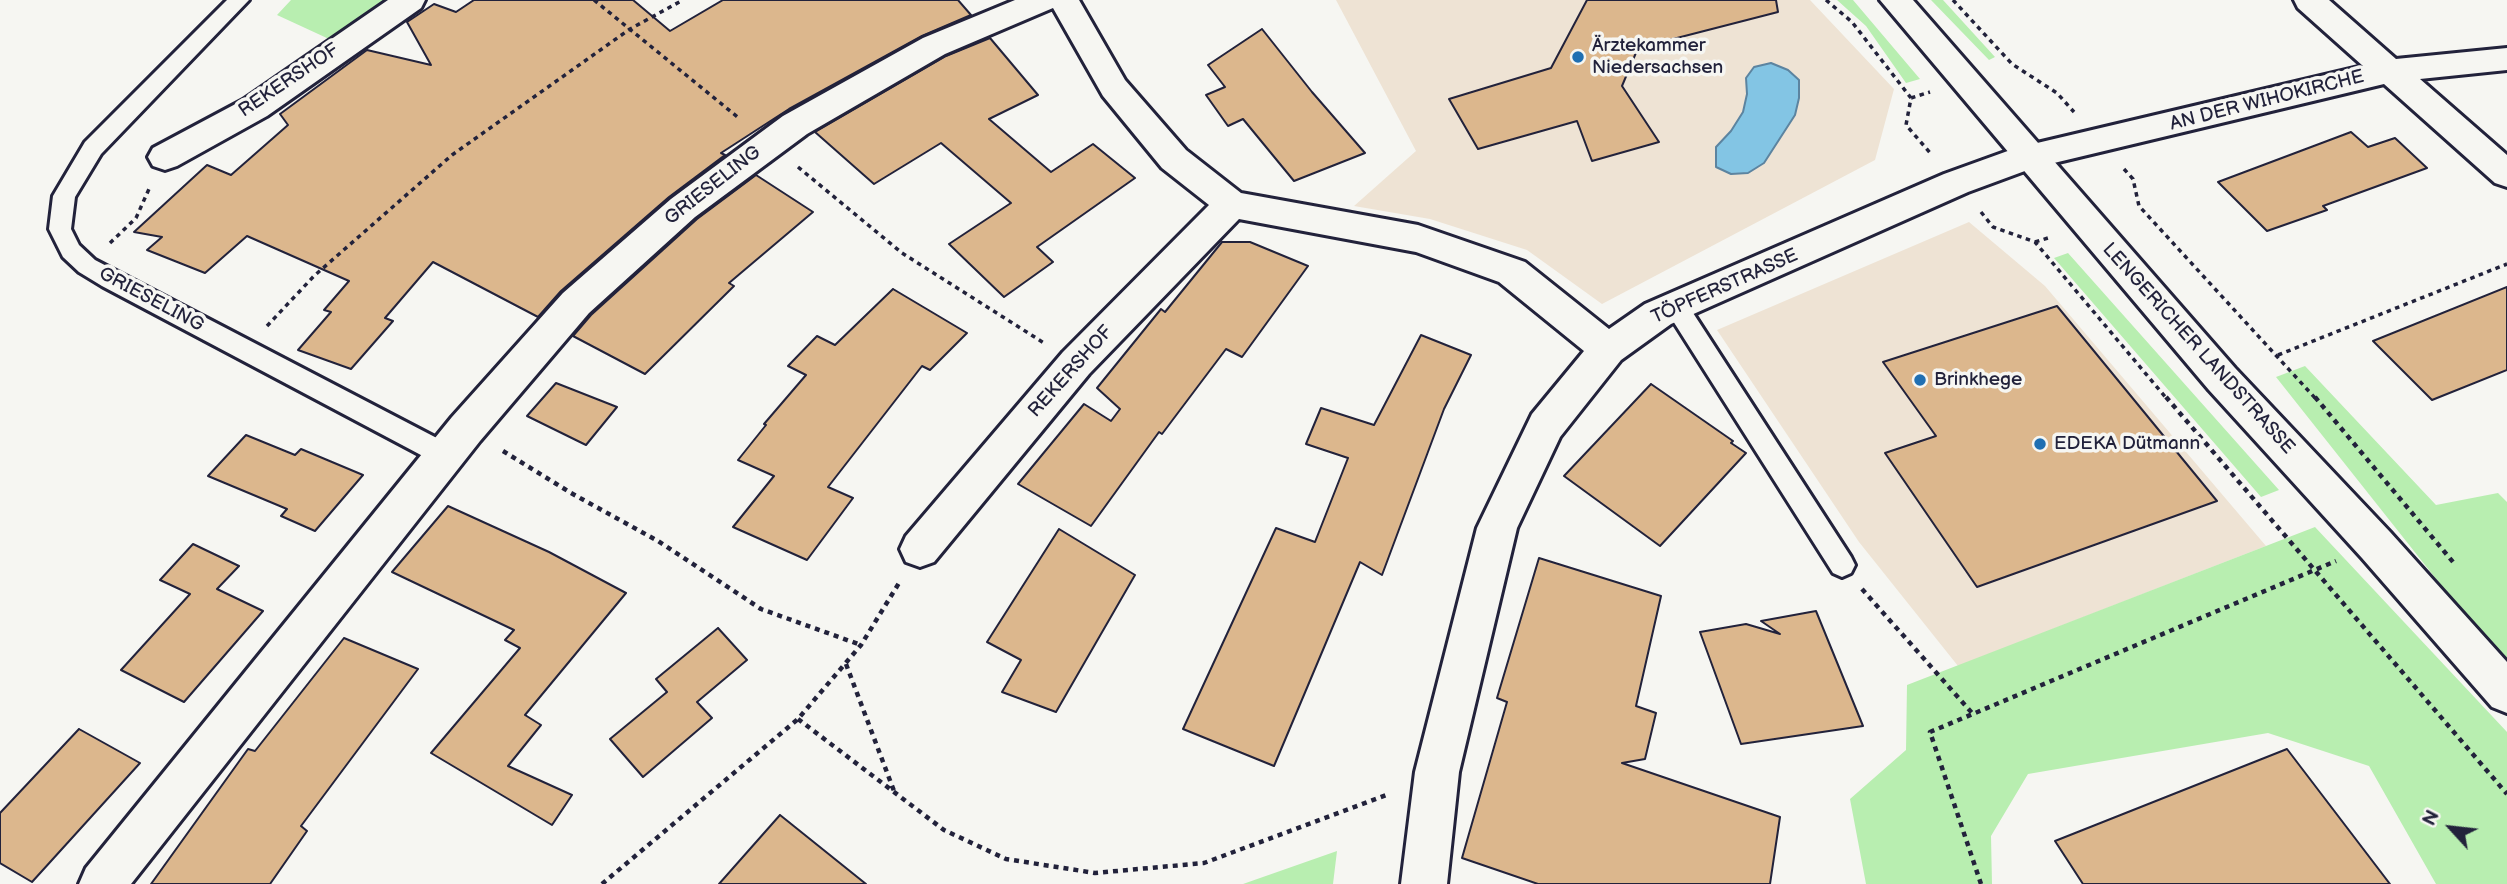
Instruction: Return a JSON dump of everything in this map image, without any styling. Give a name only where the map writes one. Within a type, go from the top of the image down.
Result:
[{"type":"street","name":"REKERSHOF","points":[[165,157],[255,108],[411,0]]},
{"type":"street","name":"GRIESELING","points":[[102,884],[456,442],[576,303],[683,208],[769,142],[934,46],[1044,0]]},
{"type":"street","points":[[1064,0],[1114,88],[1174,159],[1232,204],[1418,239],[1512,272],[1608,348]]},
{"type":"street","name":"LENGERICHER LANDSTRASSE","points":[[1895,0],[2222,379],[2376,545],[2507,693]]},
{"type":"street","points":[[2309,0],[2507,174]]},
{"type":"street","name":"AN DER WIHOKIRCHE","points":[[2028,156],[2389,71],[2507,59]]},
{"type":"street","name":"TÖPFERSTRASSE","points":[[1424,884],[1437,772],[1497,528],[1546,426],[1608,348],[1658,314],[1956,183],[2028,156]]},
{"type":"street","name":"REKERSHOF","points":[[920,549],[1076,363],[1232,204]]},
{"type":"lane","name":"GRIESELING","points":[[239,0],[93,148],[64,196],[60,229],[71,251],[87,266],[245,350],[456,442]]},
{"type":"lane","points":[[1676,306],[1842,565]]},
{"type":"path","points":[[594,0],[902,253],[1076,363]]},
{"type":"path","points":[[245,350],[314,276],[453,155],[630,29],[683,0]]},
{"type":"path","points":[[1826,0],[1852,22],[1911,98],[1906,125]]},
{"type":"path","points":[[1953,0],[2012,64],[2057,93]]},
{"type":"path","points":[[87,266],[136,218],[165,157]]},
{"type":"path","points":[[2133,179],[2140,206],[2278,355],[2427,528],[2458,570]]},
{"type":"path","points":[[1993,227],[2035,242],[2507,794]]},
{"type":"path","points":[[2278,355],[2507,264]]},
{"type":"path","points":[[456,442],[571,493],[658,541],[761,609],[862,645]]},
{"type":"path","points":[[1981,884],[1930,732],[2376,545]]},
{"type":"path","points":[[602,884],[798,719],[862,645],[920,549]]},
{"type":"path","points":[[1842,565],[1973,714]]},
{"type":"path","points":[[846,664],[894,792]]},
{"type":"path","points":[[798,719],[944,830],[1006,859],[1095,873],[1204,863],[1364,805],[1437,772]]},
{"type":"shaded area","points":[[1336,0],[1810,0],[1894,89],[1875,160],[1602,304],[1527,250],[1430,219],[1354,206],[1416,151]]},
{"type":"shaded area","points":[[1969,222],[2045,286],[2266,546],[1958,666],[1859,542],[1717,330]]},
{"type":"green space","points":[[291,0],[392,0],[329,39],[277,15]]},
{"type":"green space","points":[[1837,0],[1853,0],[1920,79],[1906,83],[1866,26]]},
{"type":"green space","points":[[1931,0],[1943,0],[1995,57],[1989,60]]},
{"type":"green space","points":[[2068,253],[2279,490],[2261,497],[2054,258]]},
{"type":"green space","points":[[2305,366],[2436,505],[2498,493],[2507,502],[2507,664],[2471,623],[2276,377]]},
{"type":"green space","points":[[2315,527],[2507,732],[2507,884],[2436,884],[2369,766],[2268,733],[2028,774],[1991,836],[1992,884],[1866,884],[1850,799],[1906,750],[1907,685]]},
{"type":"green space","points":[[1337,851],[1333,884],[1243,884]]},
{"type":"water","points":[[1771,63],[1788,70],[1799,80],[1795,115],[1764,163],[1748,173],[1731,174],[1716,167],[1716,147],[1731,131],[1743,112],[1747,94],[1746,78],[1754,67]]},
{"type":"building","points":[[474,0],[633,0],[670,31],[723,0],[958,0],[971,15],[922,36],[789,109],[721,153],[725,155],[669,197],[561,291],[538,317],[433,262],[385,318],[393,321],[351,369],[298,350],[331,312],[324,310],[349,281],[247,236],[205,273],[147,250],[162,237],[134,232],[207,165],[231,175],[288,125],[280,114],[367,50],[431,65],[407,22],[434,4],[456,12]]},
{"type":"building","points":[[1587,0],[1776,0],[1778,12],[1638,48],[1622,86],[1659,142],[1592,161],[1577,121],[1478,149],[1449,99],[1551,68]]},
{"type":"building","points":[[1262,29],[1365,153],[1294,181],[1243,119],[1228,126],[1206,95],[1225,87],[1208,65]]},
{"type":"building","points":[[990,38],[1038,95],[989,119],[1051,172],[1093,144],[1135,178],[1037,247],[1053,262],[1004,297],[949,244],[1011,203],[941,143],[874,184],[815,132],[946,56]]},
{"type":"building","points":[[2351,132],[2368,147],[2395,138],[2427,168],[2323,206],[2327,210],[2267,231],[2218,182]]},
{"type":"building","points":[[756,175],[813,212],[729,283],[734,286],[645,374],[573,336],[591,315],[697,219]]},
{"type":"building","points":[[1222,242],[1250,242],[1308,266],[1242,357],[1226,349],[1162,434],[1159,432],[1091,526],[1018,484],[1084,404],[1111,421],[1120,409],[1097,388],[1161,309],[1165,312]]},
{"type":"building","points":[[2507,287],[2507,370],[2432,400],[2373,341]]},
{"type":"building","points":[[893,289],[967,333],[930,370],[922,366],[828,487],[853,498],[807,560],[733,527],[774,476],[738,460],[766,425],[764,424],[806,375],[788,366],[817,336],[835,345]]},
{"type":"building","name":"EDEKA Dütmann","points":[[2057,306],[2217,501],[1977,587],[1885,453],[1936,436],[1883,362]]},
{"type":"building","points":[[1421,335],[1471,355],[1444,409],[1382,575],[1360,562],[1274,766],[1183,729],[1276,528],[1315,542],[1348,458],[1306,444],[1321,408],[1374,425]]},
{"type":"building","points":[[556,383],[617,407],[586,445],[527,416]]},
{"type":"building","points":[[1651,384],[1746,453],[1660,546],[1564,476]]},
{"type":"building","points":[[246,435],[295,455],[301,449],[363,475],[315,531],[281,516],[287,509],[208,476]]},
{"type":"building","points":[[448,506],[549,552],[626,593],[525,715],[541,725],[508,766],[572,795],[552,825],[431,753],[520,648],[505,640],[514,630],[392,572]]},
{"type":"building","points":[[1059,529],[1135,575],[1056,712],[1002,692],[1021,660],[987,642]]},
{"type":"building","points":[[193,544],[239,566],[217,589],[263,611],[184,702],[121,670],[190,594],[160,580]]},
{"type":"building","points":[[1539,558],[1661,596],[1636,706],[1656,713],[1645,759],[1622,763],[1780,817],[1770,884],[1538,884],[1462,858],[1507,702],[1497,698]]},
{"type":"building","points":[[1816,611],[1863,726],[1741,744],[1700,632],[1746,624],[1780,634],[1761,621]]},
{"type":"building","points":[[718,628],[747,660],[697,702],[712,718],[643,777],[610,739],[667,692],[656,679]]},
{"type":"building","points":[[344,638],[418,669],[301,826],[307,831],[270,884],[151,884],[248,749],[255,751]]},
{"type":"building","points":[[79,729],[140,763],[32,882],[0,863],[0,813]]},
{"type":"building","points":[[2287,749],[2390,884],[2083,884],[2055,841]]},
{"type":"building","points":[[780,815],[866,884],[719,884]]},
{"type":"place","name":"Ärztekammer Niedersachsen","points":[[1578,57]]},
{"type":"place","name":"Brinkhege","points":[[1920,380]]},
{"type":"place","name":"EDEKA Dütmann","points":[[2040,444]]}]
